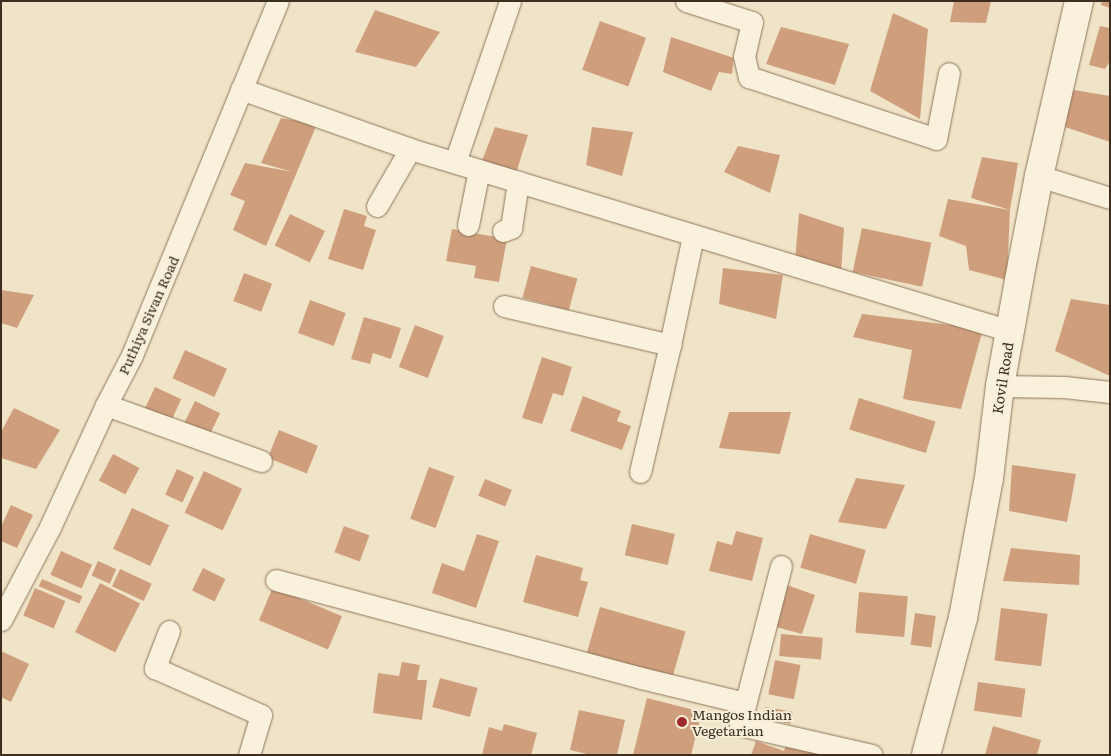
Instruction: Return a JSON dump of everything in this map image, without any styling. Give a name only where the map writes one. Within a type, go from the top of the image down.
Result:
[{"type":"street","points":[[454,162],[510,1]]},
{"type":"street","points":[[686,1],[752,22],[744,56],[749,77],[936,139],[949,73]]},
{"type":"street","name":"Kovil Road","points":[[926,755],[963,618],[989,478],[1000,386],[1039,176],[1079,1]]},
{"type":"street","name":"Puthiya Sivan Road","points":[[1,620],[50,527],[106,405],[132,354],[276,2]]},
{"type":"street","points":[[241,89],[410,149],[1010,331]]},
{"type":"street","points":[[377,206],[410,149]]},
{"type":"street","points":[[468,225],[479,170]]},
{"type":"street","points":[[1039,176],[1110,198]]},
{"type":"street","points":[[503,232],[511,228],[518,182]]},
{"type":"street","points":[[640,472],[693,236]]},
{"type":"street","points":[[504,306],[670,345]]},
{"type":"street","points":[[1000,386],[1064,387],[1110,392]]},
{"type":"street","points":[[106,405],[261,461]]},
{"type":"street","points":[[781,566],[740,725],[872,755]]},
{"type":"street","points":[[276,580],[640,678],[745,703]]},
{"type":"street","points":[[169,631],[155,668],[260,715],[249,755]]},
{"type":"building","points":[[954,1],[991,1],[986,23],[950,22]]},
{"type":"building","points":[[1102,1],[1110,1],[1110,8],[1101,5]]},
{"type":"building","points":[[375,10],[440,32],[416,67],[355,52]]},
{"type":"building","points":[[893,13],[928,29],[920,119],[870,91]]},
{"type":"building","points":[[600,21],[646,38],[628,87],[582,70]]},
{"type":"building","points":[[1100,26],[1110,28],[1110,61],[1105,69],[1089,65]]},
{"type":"building","points":[[781,27],[849,44],[835,85],[766,64]]},
{"type":"building","points":[[671,37],[734,58],[732,74],[719,72],[711,91],[663,72]]},
{"type":"building","points":[[1068,89],[1110,96],[1110,142],[1059,125]]},
{"type":"building","points":[[281,118],[317,124],[266,246],[233,230],[245,201],[230,195],[245,163],[293,172],[261,163]]},
{"type":"building","points":[[495,127],[528,135],[516,173],[480,166]]},
{"type":"building","points":[[592,127],[633,132],[622,176],[586,165]]},
{"type":"building","points":[[738,146],[780,155],[770,193],[724,172]]},
{"type":"building","points":[[982,157],[1018,163],[1010,210],[971,198]]},
{"type":"building","points":[[948,199],[1010,210],[1007,280],[969,270],[966,246],[939,236]]},
{"type":"building","points":[[344,209],[367,216],[364,226],[376,230],[363,270],[328,259]]},
{"type":"building","points":[[799,213],[844,228],[841,273],[795,261]]},
{"type":"building","points":[[290,214],[325,231],[310,263],[275,245]]},
{"type":"building","points":[[862,228],[931,243],[922,287],[853,272]]},
{"type":"building","points":[[452,229],[507,239],[499,282],[474,278],[476,266],[446,261]]},
{"type":"building","points":[[531,266],[577,278],[569,310],[522,298]]},
{"type":"building","points":[[723,268],[783,275],[776,319],[719,304]]},
{"type":"building","points":[[244,273],[272,284],[261,312],[233,301]]},
{"type":"building","points":[[1,290],[34,295],[17,328],[1,323]]},
{"type":"building","points":[[1071,299],[1110,305],[1110,376],[1055,351]]},
{"type":"building","points":[[310,300],[346,313],[334,346],[298,333]]},
{"type":"building","points":[[862,314],[983,329],[961,409],[903,399],[912,350],[853,337]]},
{"type":"building","points":[[364,317],[401,328],[391,359],[373,353],[370,364],[351,359]]},
{"type":"building","points":[[415,325],[444,336],[428,378],[399,367]]},
{"type":"building","points":[[185,350],[227,369],[214,397],[172,378]]},
{"type":"building","points":[[542,357],[572,367],[563,396],[553,393],[542,424],[522,418]]},
{"type":"building","points":[[155,387],[181,399],[170,423],[144,411]]},
{"type":"building","points":[[583,396],[621,411],[617,421],[631,426],[622,450],[570,431]]},
{"type":"building","points":[[859,398],[936,421],[926,453],[849,430]]},
{"type":"building","points":[[195,401],[220,413],[208,438],[183,425]]},
{"type":"building","points":[[14,408],[60,430],[36,469],[1,458],[1,432]]},
{"type":"building","points":[[729,412],[791,412],[780,454],[719,448]]},
{"type":"building","points":[[279,430],[318,446],[307,474],[268,458]]},
{"type":"building","points":[[113,454],[139,468],[125,495],[99,480]]},
{"type":"building","points":[[1012,465],[1076,474],[1067,522],[1009,511]]},
{"type":"building","points":[[429,467],[454,476],[436,528],[410,519]]},
{"type":"building","points":[[177,469],[194,477],[182,502],[165,494]]},
{"type":"building","points":[[204,471],[242,489],[223,530],[185,513]]},
{"type":"building","points":[[856,478],[905,485],[886,529],[838,522]]},
{"type":"building","points":[[485,479],[512,490],[505,507],[478,496]]},
{"type":"building","points":[[11,505],[33,515],[17,548],[1,541],[1,527]]},
{"type":"building","points":[[132,508],[169,525],[150,566],[113,549]]},
{"type":"building","points":[[632,524],[675,534],[668,565],[625,555]]},
{"type":"building","points":[[344,526],[369,535],[360,562],[334,552]]},
{"type":"building","points":[[736,531],[763,538],[752,581],[709,571],[717,541],[732,545]]},
{"type":"building","points":[[477,534],[499,541],[476,608],[432,593],[442,563],[464,571]]},
{"type":"building","points":[[810,534],[866,550],[856,584],[800,568]]},
{"type":"building","points":[[1011,548],[1080,555],[1079,585],[1003,581]]},
{"type":"building","points":[[61,551],[92,565],[81,589],[50,575]]},
{"type":"building","points":[[536,555],[583,568],[580,580],[588,582],[578,617],[523,602]]},
{"type":"building","points":[[98,561],[116,569],[110,584],[91,576]]},
{"type":"building","points":[[203,568],[225,579],[215,601],[192,590]]},
{"type":"building","points":[[120,569],[152,584],[144,601],[112,586]]},
{"type":"building","points":[[42,579],[83,596],[79,604],[39,586]]},
{"type":"building","points":[[100,583],[140,603],[115,652],[75,632]]},
{"type":"building","points":[[784,584],[815,595],[802,634],[776,627]]},
{"type":"building","points":[[273,587],[342,616],[328,649],[259,620]]},
{"type":"building","points":[[35,588],[65,601],[54,629],[23,616]]},
{"type":"building","points":[[859,592],[908,596],[904,637],[855,633]]},
{"type":"building","points":[[600,607],[686,632],[671,682],[585,658]]},
{"type":"building","points":[[1001,608],[1048,614],[1041,666],[995,661]]},
{"type":"building","points":[[915,613],[936,616],[931,648],[911,645]]},
{"type":"building","points":[[781,634],[823,638],[821,660],[779,656]]},
{"type":"building","points":[[1,651],[29,664],[11,702],[1,697]]},
{"type":"building","points":[[775,660],[801,665],[794,699],[768,694]]},
{"type":"building","points":[[402,662],[420,665],[417,680],[427,680],[422,720],[373,713],[378,673],[399,676]]},
{"type":"building","points":[[440,678],[478,688],[470,717],[432,707]]},
{"type":"building","points":[[978,682],[1026,689],[1021,717],[974,711]]},
{"type":"building","points":[[647,698],[702,712],[691,755],[633,755]]},
{"type":"building","points":[[765,707],[793,712],[790,724],[763,719]]},
{"type":"building","points":[[579,710],[625,720],[617,755],[591,755],[570,750]]},
{"type":"building","points":[[504,724],[537,733],[531,755],[482,755],[489,727],[502,731]]},
{"type":"building","points":[[993,726],[1041,740],[1037,755],[985,755]]},
{"type":"building","points":[[756,741],[784,751],[787,741],[825,755],[751,755]]},
{"type":"place","name":"Mangos Indian Vegetarian","points":[[682,722]]}]
